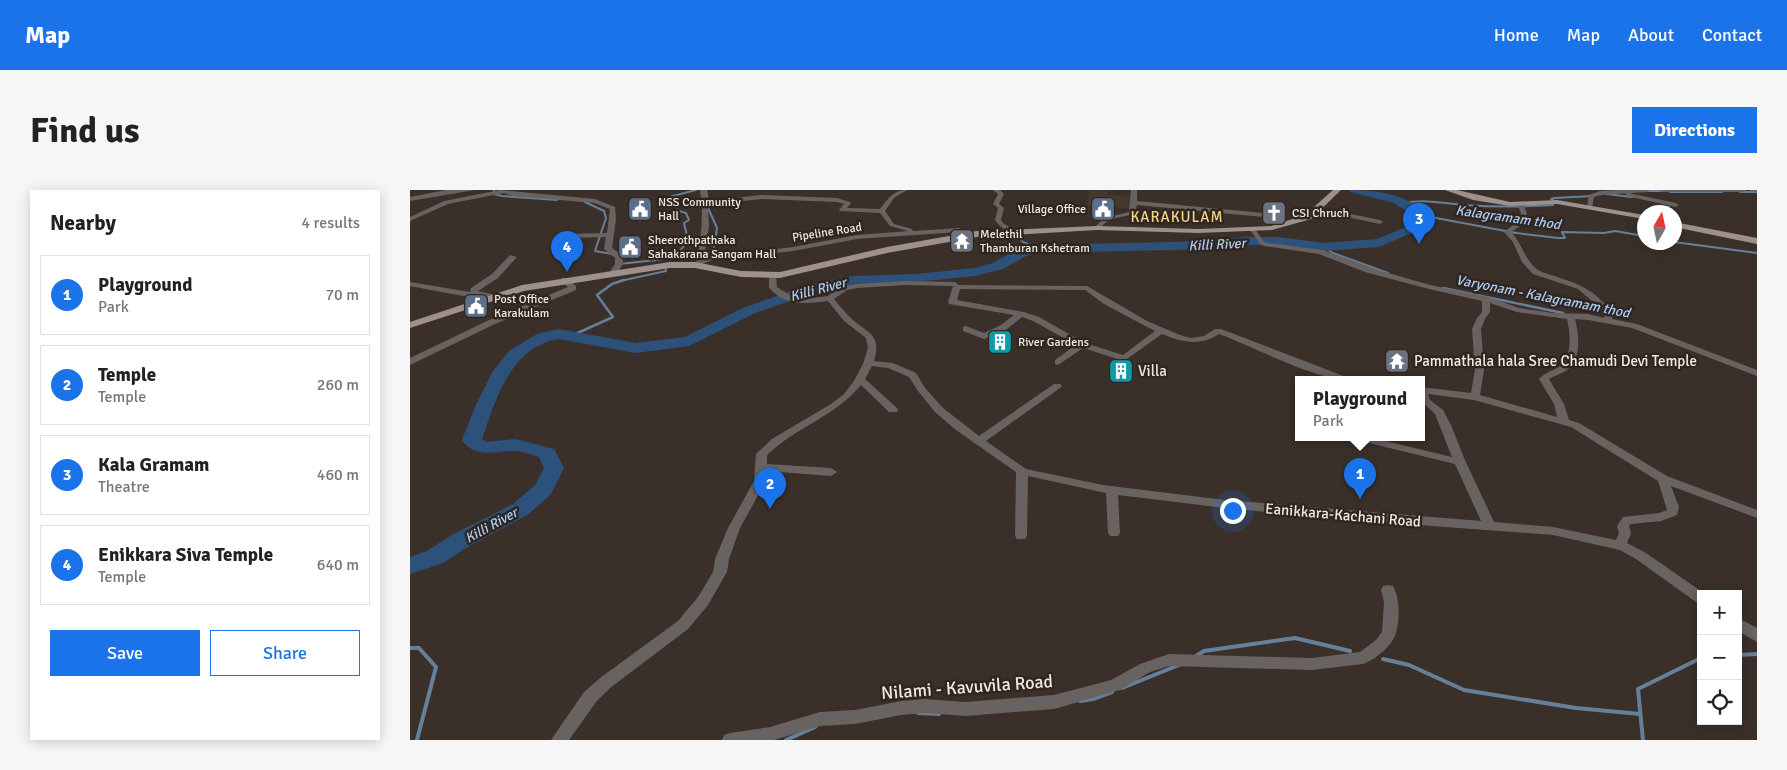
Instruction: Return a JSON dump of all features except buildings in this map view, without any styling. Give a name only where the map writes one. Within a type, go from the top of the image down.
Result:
[{"type":"main road","points":[[410,324],[425,321],[522,288],[616,268],[699,261],[741,274],[780,275],[887,250],[977,234],[1012,231],[1097,228],[1198,231],[1258,236],[1272,228],[1308,218],[1335,190]]},
{"type":"main road","points":[[1449,190],[1476,198],[1519,205],[1553,202],[1637,216]]},
{"type":"main road","points":[[1682,226],[1757,241]]},
{"type":"street","points":[[410,199],[450,191],[472,190]]},
{"type":"street","points":[[699,261],[705,227],[706,203],[703,190]]},
{"type":"street","points":[[882,212],[892,198],[904,190]]},
{"type":"street","points":[[996,190],[1001,194],[996,204],[1002,208],[998,220],[1012,231]]},
{"type":"street","points":[[1097,228],[1106,219],[1132,213],[1134,190]]},
{"type":"street","points":[[1590,207],[1591,196],[1600,193],[1646,190]]},
{"type":"street","points":[[1664,190],[1744,190]]},
{"type":"street","points":[[410,219],[446,202],[502,191],[512,194],[595,201],[613,208],[613,225],[603,235],[564,236]]},
{"type":"street","points":[[1619,192],[1676,205]]},
{"type":"street","points":[[706,203],[761,197],[837,200],[848,203],[842,210],[882,212],[892,225],[902,229],[959,230],[977,234]]},
{"type":"street","points":[[1134,203],[1263,215]]},
{"type":"street","points":[[1519,205],[1522,207],[1524,214],[1518,225],[1508,231],[1516,241],[1525,260],[1536,272],[1581,286],[1603,306],[1608,319]]},
{"type":"street","points":[[1316,209],[1380,222]]},
{"type":"street","name":"Pipeline Road","points":[[699,261],[793,249],[857,237],[959,230]]},
{"type":"street","points":[[603,235],[608,249],[618,254],[616,268]]},
{"type":"street","points":[[1258,236],[1278,247],[1320,252],[1368,270],[1429,287],[1486,299],[1517,310],[1553,316],[1608,319],[1634,326],[1757,373]]},
{"type":"street","points":[[475,294],[474,290],[495,276],[513,257]]},
{"type":"street","points":[[772,275],[773,288],[785,297],[799,302],[830,298],[845,288],[858,286],[938,283],[955,284],[957,287],[1087,288],[1107,302],[1161,330],[1191,341],[1207,338],[1218,332],[1247,341],[1304,365],[1337,376]]},
{"type":"street","points":[[410,362],[477,329],[572,288],[564,280]]},
{"type":"street","points":[[410,284],[463,294],[493,297]]},
{"type":"street","points":[[957,287],[952,302],[1021,314],[1036,319],[1082,345],[1124,358],[1161,330]]},
{"type":"street","points":[[559,740],[590,697],[604,684],[683,625],[703,601],[720,572],[722,559],[734,528],[760,481],[762,454],[772,442],[846,399],[861,380],[869,363],[873,342],[869,335],[851,323],[830,298]]},
{"type":"street","points":[[1475,397],[1479,380],[1479,360],[1474,334],[1480,317],[1486,312],[1486,299]]},
{"type":"street","points":[[966,329],[984,336],[1004,327],[1021,314]]},
{"type":"street","points":[[1564,422],[1559,404],[1544,379],[1567,366],[1570,361],[1575,335],[1570,316]]},
{"type":"street","points":[[1058,362],[1082,345]]},
{"type":"street","name":"Eanikkara-Kachani Road","points":[[869,363],[890,365],[913,375],[921,390],[939,410],[960,428],[1022,471],[1112,490],[1235,505],[1553,532],[1620,546],[1641,556],[1697,595]]},
{"type":"street","points":[[861,380],[894,410]]},
{"type":"street","points":[[979,441],[1057,386]]},
{"type":"street","points":[[1425,391],[1475,397],[1586,430],[1663,479],[1757,514]]},
{"type":"street","points":[[1425,399],[1438,412],[1446,425],[1460,462],[1490,527]]},
{"type":"street","points":[[1373,441],[1460,462]]},
{"type":"street","points":[[761,467],[831,472]]},
{"type":"street","points":[[1021,536],[1022,471]]},
{"type":"street","points":[[1620,546],[1625,533],[1623,526],[1627,520],[1661,517],[1673,512],[1663,479]]},
{"type":"street","points":[[1112,490],[1114,533]]},
{"type":"street","name":"Nilami - Kavuvila Road","points":[[730,740],[770,734],[820,719],[855,716],[901,708],[925,706],[966,709],[1054,702],[1115,685],[1145,668],[1169,660],[1312,664],[1363,658],[1381,644],[1389,633],[1391,602],[1388,590]]},
{"type":"street","points":[[1742,627],[1757,636]]},
{"type":"shaded area","points":[[1090,190],[1108,191],[1108,195],[1132,196],[1131,208],[1087,206]]},
{"type":"waterway","points":[[494,190],[494,194],[502,196],[557,200]]},
{"type":"waterway","points":[[675,258],[688,240],[684,223],[689,220],[686,213],[679,211],[669,197],[696,190]]},
{"type":"waterway","points":[[675,258],[705,257],[713,254],[717,228],[709,210],[706,190]]},
{"type":"waterway","name":"Killi River","points":[[410,566],[435,557],[458,542],[521,509],[544,489],[554,468],[547,453],[516,445],[487,448],[472,440],[484,407],[499,375],[515,354],[543,337],[558,334],[636,348],[689,341],[748,311],[812,288],[853,280],[916,278],[975,272],[998,266],[1021,253],[1037,249],[1215,245],[1245,241],[1280,241],[1324,247],[1379,243],[1412,228],[1420,215],[1398,201],[1354,190]]},
{"type":"waterway","points":[[1646,191],[1664,191]]},
{"type":"waterway","points":[[1670,192],[1722,192]]},
{"type":"waterway","points":[[1740,192],[1757,192]]},
{"type":"waterway","points":[[1606,194],[1632,197]]},
{"type":"waterway","points":[[1403,203],[1426,201],[1475,206],[1531,206],[1553,205],[1554,201],[1551,199],[1554,198],[1593,196]]},
{"type":"waterway","points":[[585,202],[604,211],[606,218],[595,251],[612,254]]},
{"type":"waterway","name":"Kalagramam thod","points":[[1420,215],[1516,233],[1558,238],[1565,238],[1562,232],[1604,233],[1615,231],[1637,235]]},
{"type":"waterway","points":[[1013,232],[1023,242],[1041,249]]},
{"type":"waterway","name":"Kalagramam thod","points":[[1682,243],[1757,253]]},
{"type":"waterway","name":"Varyonam - Kalagramam thod","points":[[1324,247],[1333,253],[1388,273]]},
{"type":"waterway","points":[[619,264],[675,258]]},
{"type":"waterway","points":[[623,280],[666,271],[665,266]]},
{"type":"waterway","points":[[571,336],[613,317],[597,295],[612,284],[623,280]]},
{"type":"waterway","name":"Varyonam - Kalagramam thod","points":[[1443,288],[1563,313]]},
{"type":"waterway","points":[[1196,656],[1204,651],[1295,638],[1350,651]]},
{"type":"waterway","points":[[410,648],[419,648],[436,667],[417,740]]},
{"type":"waterway","points":[[1742,655],[1757,654]]},
{"type":"waterway","points":[[1383,659],[1409,665],[1464,690],[1576,708],[1640,714]]},
{"type":"waterway","points":[[1643,740],[1638,689],[1697,660]]},
{"type":"waterway","points":[[1122,688],[1179,665]]},
{"type":"waterway","points":[[1080,701],[1093,699],[1112,692]]},
{"type":"waterway","points":[[918,713],[939,714]]},
{"type":"waterway","points":[[786,740],[815,727]]},
{"type":"place","name":"NSS Community Hall","points":[[640,209]]},
{"type":"place","name":"Village Office","points":[[1103,209]]},
{"type":"place","name":"CSI Chruch","points":[[1274,213]]},
{"type":"place","name":"Melethil Thamburan Kshetram","points":[[962,241]]},
{"type":"place","name":"Kala Gramam","points":[[1419,244]]},
{"type":"place","name":"Sheerothpathaka Sahakarana Sangam Hall","points":[[630,247]]},
{"type":"place","name":"Enikkara Siva Temple","points":[[567,272]]},
{"type":"place","name":"Post Office Karakulam","points":[[476,306]]},
{"type":"place","name":"River Gardens","points":[[1000,342]]},
{"type":"place","name":"Pammathala hala Sree Chamudi Devi Temple","points":[[1397,361]]},
{"type":"place","name":"Villa","points":[[1121,371]]},
{"type":"place","name":"Playground","points":[[1360,499]]},
{"type":"place","name":"Temple","points":[[770,509]]},
{"type":"district","name":"KARAKULAM","points":[[1177,217]]}]
